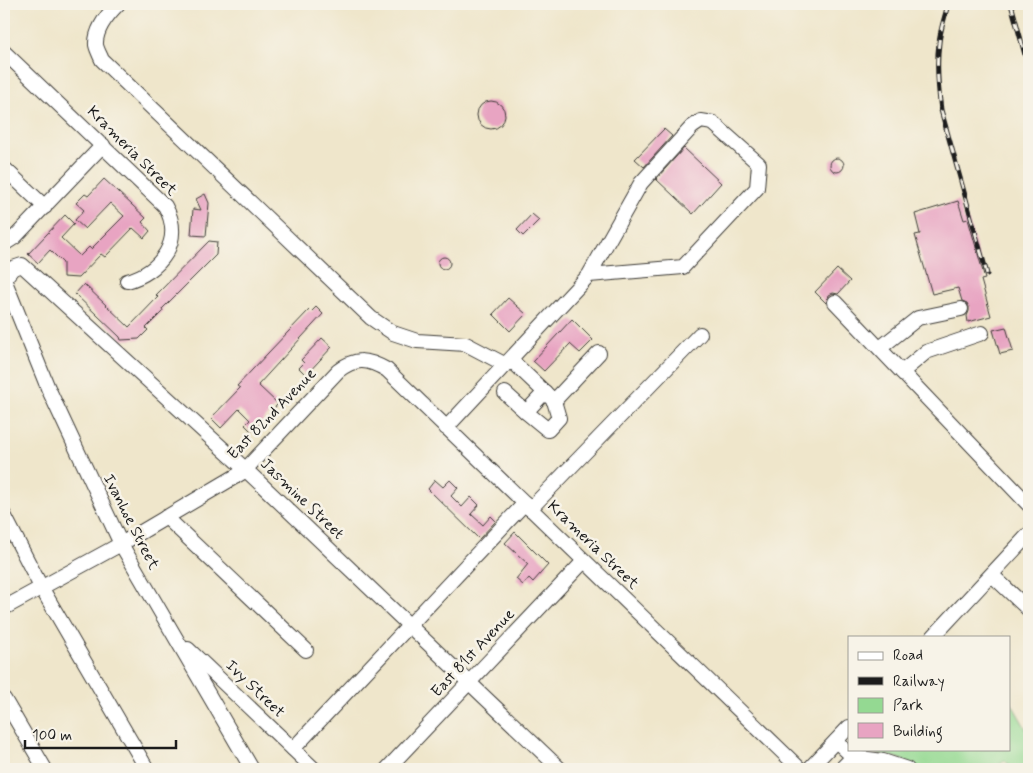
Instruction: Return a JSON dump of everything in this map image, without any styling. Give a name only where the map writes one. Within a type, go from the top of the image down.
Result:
[{"type":"street","points":[[118,4],[109,13],[99,29],[96,44],[102,60],[371,318],[393,333],[417,341],[466,344],[509,363],[549,396],[559,418],[548,430],[504,393]]},
{"type":"street","name":"Krameria Street","points":[[4,52],[165,206],[171,222],[172,234],[170,244],[162,260],[148,272],[127,281]]},
{"type":"street","points":[[446,428],[509,363],[589,275],[641,183],[692,126],[701,121],[713,123],[759,164],[757,188],[683,267],[589,275]]},
{"type":"street","points":[[4,244],[15,237],[46,207],[103,145]]},
{"type":"street","points":[[4,168],[46,207]]},
{"type":"street","name":"Jasmine Street","points":[[7,275],[22,265],[246,470],[560,769]]},
{"type":"street","name":"Ivanhoe Street","points":[[7,275],[8,304],[120,544],[252,769]]},
{"type":"street","points":[[835,302],[1029,505]]},
{"type":"street","points":[[880,348],[918,318],[961,309]]},
{"type":"street","points":[[902,372],[926,352],[982,333]]},
{"type":"street","points":[[293,749],[409,626],[700,334]]},
{"type":"street","points":[[526,412],[549,396],[600,353]]},
{"type":"street","name":"Krameria Street","points":[[355,362],[370,362],[386,370],[800,769]]},
{"type":"street","name":"East 82nd Avenue","points":[[4,608],[120,544],[246,470],[338,370],[346,364],[355,362]]},
{"type":"street","points":[[4,515],[41,587],[147,769]]},
{"type":"street","points":[[166,517],[306,650]]},
{"type":"street","points":[[935,636],[1029,534]]},
{"type":"street","name":"East 81st Avenue","points":[[387,769],[584,561]]},
{"type":"street","points":[[992,575],[1029,610]]},
{"type":"street","name":"Ivy Street","points":[[172,634],[314,769]]},
{"type":"street","points":[[4,699],[45,769]]},
{"type":"street","points":[[809,769],[848,727]]},
{"type":"street","points":[[836,741],[853,758],[883,761],[907,769]]},
{"type":"street","points":[[840,769],[853,758]]},
{"type":"green space","points":[[1010,701],[1029,734],[1029,769],[1014,769],[1004,760],[995,769],[921,769],[898,758],[862,750],[1010,750]]},
{"type":"building","points":[[491,101],[501,105],[505,115],[501,125],[491,129],[481,125],[477,115],[481,105]]},
{"type":"building","points":[[664,129],[672,136],[644,167],[635,159]]},
{"type":"building","points":[[684,148],[721,183],[693,214],[656,179]]},
{"type":"building","points":[[837,158],[842,160],[844,165],[842,170],[837,172],[832,170],[830,165],[832,160]]},
{"type":"building","points":[[104,179],[146,218],[142,222],[150,231],[144,238],[133,228],[105,257],[101,254],[78,278],[63,277],[63,263],[50,250],[38,263],[28,254],[65,215],[74,224],[61,238],[80,256],[89,247],[91,249],[124,216],[110,203],[85,229],[75,220],[84,210],[76,203],[85,194],[88,196]]},
{"type":"building","points":[[205,194],[209,203],[206,236],[191,235],[193,209],[201,210],[196,199]]},
{"type":"building","points":[[958,201],[964,220],[968,219],[985,279],[981,280],[991,316],[968,322],[969,307],[967,303],[962,301],[958,288],[932,294],[915,235],[920,234],[915,214]]},
{"type":"building","points":[[532,214],[539,220],[523,236],[517,230]]},
{"type":"building","points":[[209,241],[217,242],[216,255],[162,309],[163,311],[146,328],[148,330],[139,339],[121,340],[75,294],[84,284],[129,327],[158,297],[156,295]]},
{"type":"building","points":[[442,257],[446,257],[450,263],[446,269],[442,269],[438,265],[438,261]]},
{"type":"building","points":[[837,269],[850,281],[838,294],[833,293],[829,295],[826,303],[815,292]]},
{"type":"building","points":[[508,298],[526,314],[510,331],[493,314]]},
{"type":"building","points":[[316,307],[323,314],[258,385],[278,404],[252,432],[245,425],[250,420],[239,409],[221,428],[211,418],[240,388],[237,386],[268,353],[309,310],[311,312]]},
{"type":"building","points":[[572,319],[593,340],[580,353],[570,344],[544,371],[533,361]]},
{"type":"building","points":[[1006,327],[1013,351],[1000,354],[993,330]]},
{"type":"building","points":[[322,338],[332,347],[306,375],[299,368],[304,363],[301,360]]},
{"type":"building","points":[[435,480],[443,487],[450,480],[458,488],[451,496],[462,507],[471,497],[479,505],[471,514],[483,525],[491,516],[496,521],[479,539],[428,489]]},
{"type":"building","points":[[515,532],[548,565],[533,582],[529,578],[523,585],[516,579],[528,564],[505,543]]},
{"type":"railway","points":[[948,4],[940,33],[938,51],[941,110],[987,274]]},
{"type":"railway","points":[[1011,4],[1029,69]]}]
